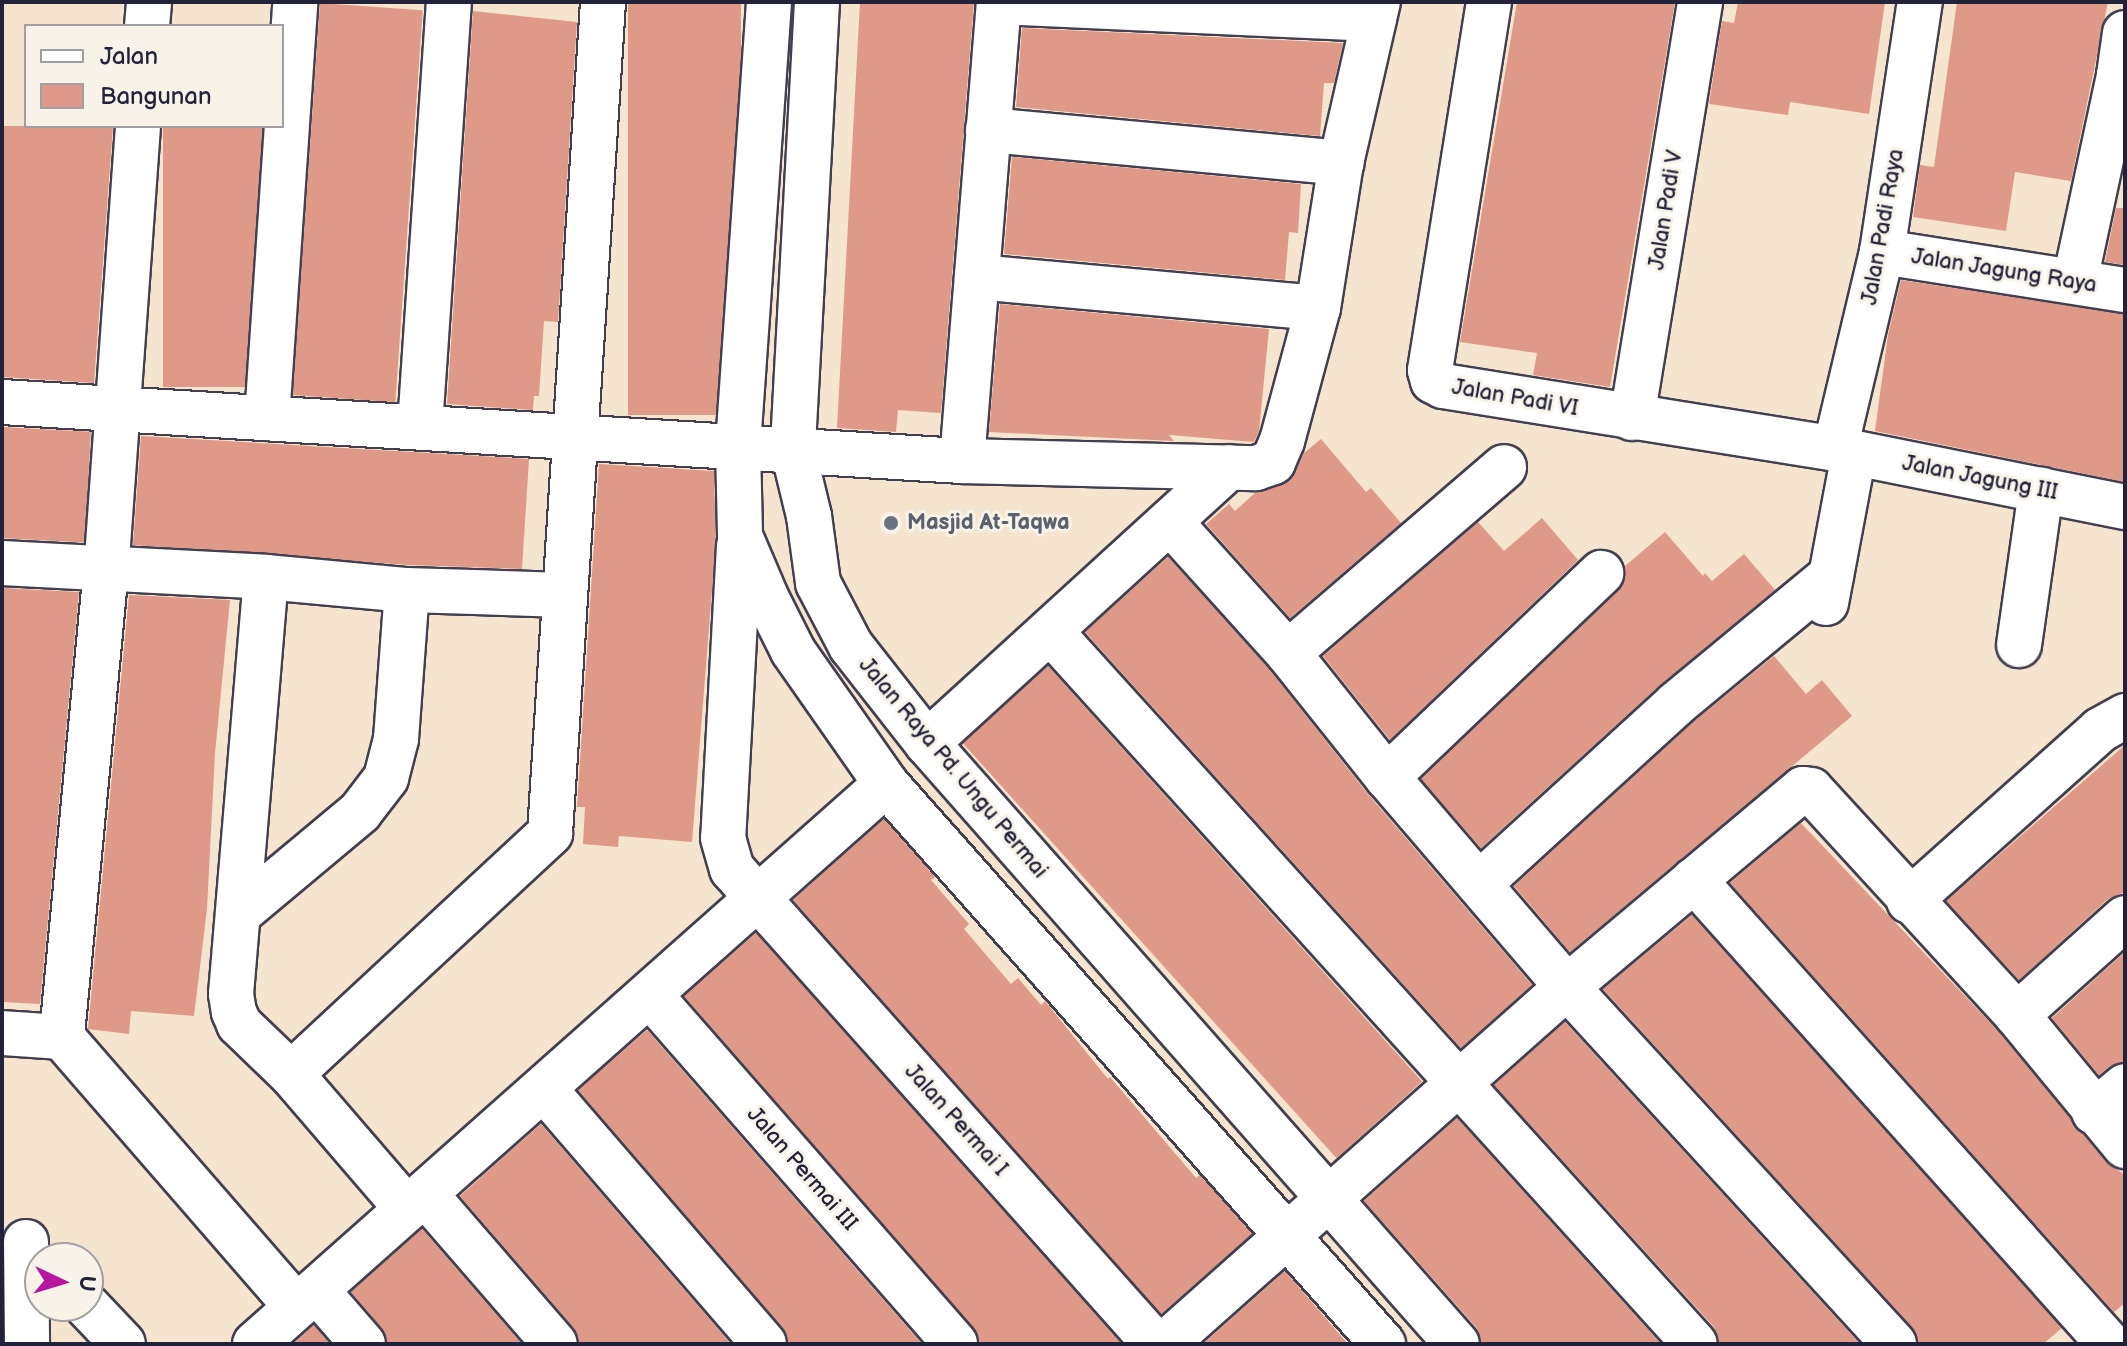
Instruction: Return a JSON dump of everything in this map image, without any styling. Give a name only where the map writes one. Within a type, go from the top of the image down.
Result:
[{"type":"street","points":[[147,24],[149,2]]},
{"type":"street","points":[[267,418],[295,2]]},
{"type":"street","points":[[420,426],[449,2]]},
{"type":"street","points":[[291,1074],[550,833],[603,2]]},
{"type":"street","points":[[769,2],[738,446],[740,536],[793,651],[886,784],[1383,1344]]},
{"type":"street","name":"Jalan Raya Pd. Ungu Permai","points":[[817,2],[793,450],[809,516],[818,583],[851,646],[927,743],[1328,1202],[1457,1344]]},
{"type":"street","points":[[2,402],[962,461],[1256,468],[1273,462],[1318,308],[1341,163],[1376,11],[999,2],[962,461]]},
{"type":"street","name":"Jalan Padi VI","points":[[1489,2],[1430,370],[1433,381],[1443,386],[1845,451]]},
{"type":"street","name":"Jalan Padi V","points":[[1632,418],[1700,2]]},
{"type":"street","name":"Jalan Padi Raya","points":[[1822,621],[1831,576],[1845,451],[1882,252],[1920,2]]},
{"type":"street","points":[[2075,281],[2122,76],[2125,33]]},
{"type":"street","points":[[62,1037],[106,569],[138,128]]},
{"type":"street","points":[[988,130],[1341,163]]},
{"type":"street","name":"Jalan Jagung Raya","points":[[1882,252],[2125,290]]},
{"type":"street","points":[[977,277],[1318,308]]},
{"type":"street","name":"Jalan Jagung III","points":[[1845,451],[2125,507]]},
{"type":"street","points":[[927,743],[1229,467]]},
{"type":"street","points":[[1288,653],[1504,467]]},
{"type":"street","points":[[2019,645],[2041,490]]},
{"type":"street","points":[[1170,522],[1288,653],[1387,777],[1567,987],[1894,1344]]},
{"type":"street","name":"Jalan Permai I","points":[[740,536],[723,838],[732,869],[1155,1344]]},
{"type":"street","points":[[2,563],[266,577],[407,590],[564,595]]},
{"type":"street","points":[[1387,777],[1601,573]]},
{"type":"street","points":[[1479,884],[1676,704],[1831,576]]},
{"type":"street","points":[[266,577],[231,994],[234,1012],[239,1024],[555,1344]]},
{"type":"street","points":[[238,914],[360,812],[386,778],[396,739],[407,590]]},
{"type":"street","points":[[1050,631],[1695,1344]]},
{"type":"street","points":[[1909,901],[2100,730],[2125,716]]},
{"type":"street","points":[[255,1344],[545,1090],[757,896],[886,784]]},
{"type":"street","points":[[1165,1344],[1567,987],[1799,791],[1807,789],[2017,1015],[2110,1099],[2125,1146]]},
{"type":"street","points":[[1694,880],[2109,1344]]},
{"type":"street","points":[[2017,1015],[2125,918]]},
{"type":"street","name":"Jalan Permai III","points":[[650,995],[955,1344]]},
{"type":"street","points":[[2,1033],[62,1037],[307,1299],[363,1344]]},
{"type":"street","points":[[545,1090],[764,1344]]},
{"type":"street","points":[[23,1238],[27,1344]]},
{"type":"street","points":[[102,1322],[123,1344]]},
{"type":"street","points":[[2117,1344],[2125,1337]]},
{"type":"building","points":[[628,2],[741,2],[741,415],[628,415]]},
{"type":"building","points":[[860,2],[974,2],[941,413],[898,410],[896,432],[837,428]]},
{"type":"building","points":[[1517,2],[1675,2],[1610,387],[1533,375],[1537,353],[1460,342]]},
{"type":"building","points":[[1738,2],[1885,2],[1869,114],[1790,102],[1788,115],[1709,104],[1722,21],[1734,23]]},
{"type":"building","points":[[1957,2],[2108,2],[2071,181],[2015,172],[2006,231],[1913,217],[1920,165],[1934,167]]},
{"type":"building","points":[[320,3],[423,10],[395,402],[293,395]]},
{"type":"building","points":[[473,11],[577,22],[558,322],[544,321],[539,396],[534,396],[533,410],[447,404]]},
{"type":"building","points":[[1022,28],[1343,43],[1334,83],[1324,83],[1320,136],[1016,107]]},
{"type":"building","points":[[2,126],[113,128],[94,383],[2,377]]},
{"type":"building","points":[[163,128],[262,128],[262,387],[163,387]]},
{"type":"building","points":[[1012,157],[1301,184],[1298,233],[1289,232],[1285,280],[1004,254]]},
{"type":"building","points":[[2116,208],[2125,208],[2125,265],[2105,262]]},
{"type":"building","points":[[1901,280],[2125,314],[2125,482],[1875,431],[1888,335]]},
{"type":"building","points":[[1000,304],[1269,329],[1259,431],[1254,442],[1169,435],[1174,441],[989,432]]},
{"type":"building","points":[[2,427],[91,432],[85,543],[2,538]]},
{"type":"building","points":[[141,436],[529,459],[522,569],[409,565],[133,545]]},
{"type":"building","points":[[1321,439],[1366,492],[1371,488],[1401,523],[1290,618],[1206,524],[1229,504],[1235,511],[1255,493],[1290,481],[1304,453]]},
{"type":"building","points":[[599,464],[714,471],[716,540],[692,842],[619,836],[618,847],[583,844],[585,807],[577,807]]},
{"type":"building","points":[[1542,518],[1578,560],[1390,740],[1323,656],[1478,522],[1504,551]]},
{"type":"building","points":[[1665,532],[1703,576],[1705,573],[1712,581],[1744,554],[1775,590],[1659,686],[1481,848],[1421,779],[1618,591],[1625,579],[1625,566]]},
{"type":"building","points":[[1168,557],[1269,669],[1367,793],[1532,985],[1461,1048],[1085,632]]},
{"type":"building","points":[[2,588],[79,592],[40,1004],[2,1002]]},
{"type":"building","points":[[129,595],[230,600],[215,753],[207,909],[194,1016],[131,1011],[129,1034],[88,1029]]},
{"type":"building","points":[[1774,656],[1806,694],[1822,680],[1852,716],[1570,952],[1514,886],[1692,723]]},
{"type":"building","points":[[1048,666],[1422,1081],[1337,1158],[963,743]]},
{"type":"building","points":[[2125,745],[2125,892],[2108,899],[2019,980],[1946,901]]},
{"type":"building","points":[[884,819],[935,877],[931,880],[969,924],[964,929],[1011,984],[1018,978],[1041,1005],[1045,1001],[1108,1079],[1110,1077],[1196,1178],[1200,1175],[1252,1234],[1161,1314],[793,900]]},
{"type":"building","points":[[1801,823],[1998,1031],[2106,1162],[2125,1175],[2125,1303],[2114,1312],[1730,883]]},
{"type":"building","points":[[1692,915],[2062,1328],[2043,1344],[1918,1344],[1912,1327],[1603,989]]},
{"type":"building","points":[[756,933],[1122,1344],[979,1344],[974,1328],[684,996]]},
{"type":"building","points":[[2125,952],[2125,1062],[2110,1066],[2099,1075],[2052,1018]]},
{"type":"building","points":[[1565,1022],[1860,1344],[1719,1344],[1714,1327],[1494,1085]]},
{"type":"building","points":[[647,1030],[922,1344],[788,1344],[783,1328],[578,1090]]},
{"type":"building","points":[[1457,1118],[1661,1344],[1481,1344],[1476,1327],[1364,1201]]},
{"type":"building","points":[[541,1124],[731,1344],[579,1344],[574,1328],[460,1196]]},
{"type":"building","points":[[422,1229],[522,1344],[387,1344],[382,1328],[351,1292]]},
{"type":"building","points":[[1285,1271],[1348,1344],[1203,1344]]},
{"type":"building","points":[[314,1325],[330,1344],[293,1344]]},
{"type":"place","name":"Masjid At-Taqwa","points":[[891,523]]}]
